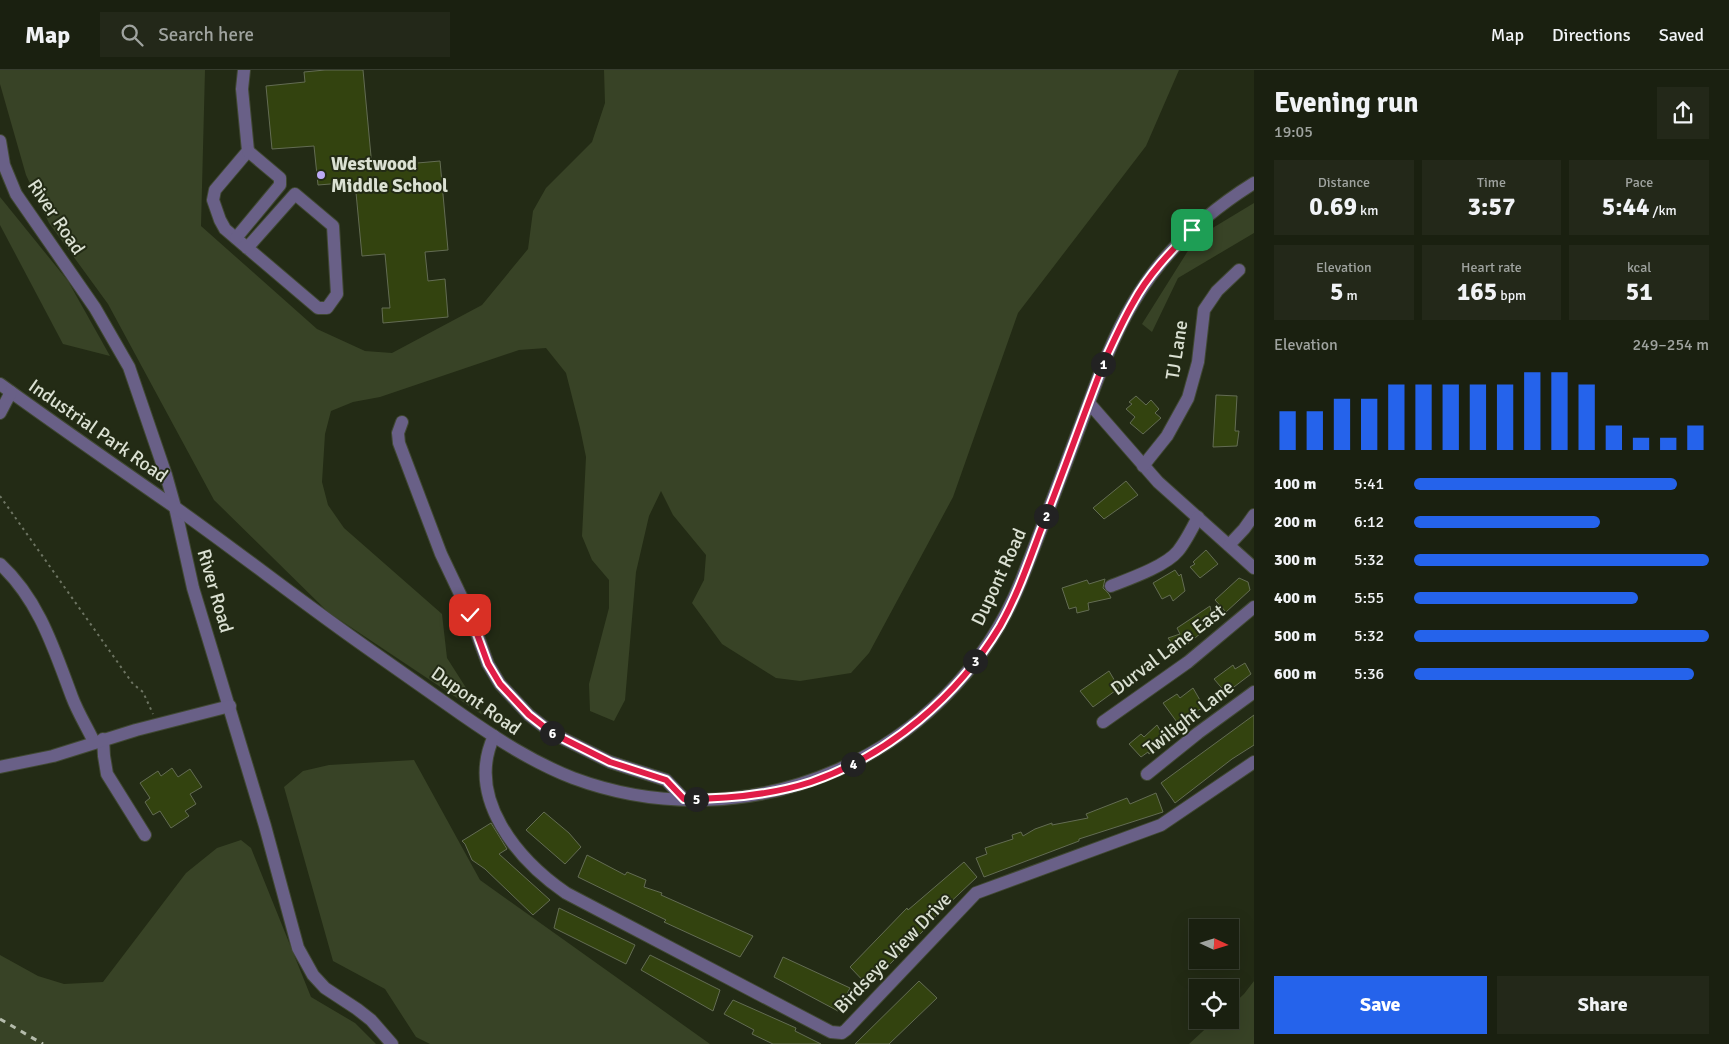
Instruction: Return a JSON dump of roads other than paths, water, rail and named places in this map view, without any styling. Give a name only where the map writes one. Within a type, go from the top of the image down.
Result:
[{"type":"street","points":[[236,238],[280,185],[280,178],[248,151],[242,89],[244,70]]},
{"type":"street","name":"River Road","points":[[0,141],[4,165],[16,194],[95,308],[129,367],[153,434],[175,507],[193,588],[230,706],[298,948],[313,975],[324,988],[371,1020],[392,1044]]},
{"type":"street","points":[[247,248],[294,194],[333,226],[337,294],[327,308],[318,308],[247,248],[223,224],[213,200],[215,190],[248,151]]},
{"type":"street","name":"Dupont Road","points":[[175,507],[330,622],[514,750],[542,764],[593,785],[647,796],[684,799],[748,796],[812,782],[857,762],[888,744],[940,700],[965,674],[984,649],[1011,604],[1104,362],[1119,328],[1134,301],[1172,250],[1192,230],[1213,212],[1254,183]]},
{"type":"street","name":"TJ Lane","points":[[1143,466],[1167,436],[1188,398],[1198,362],[1204,310],[1217,291],[1239,270]]},
{"type":"street","name":"Industrial Park Road","points":[[0,384],[175,507]]},
{"type":"street","points":[[0,413],[11,392]]},
{"type":"street","points":[[1089,403],[1158,482],[1254,568]]},
{"type":"street","points":[[402,422],[398,433],[399,443],[441,554],[470,615],[488,664],[500,684],[529,715],[552,733],[610,762],[666,780],[684,799]]},
{"type":"street","points":[[1229,545],[1254,515]]},
{"type":"street","points":[[1111,586],[1140,574],[1176,553],[1186,540],[1198,517]]},
{"type":"street","points":[[0,564],[15,579],[44,625],[73,698],[99,741],[107,774],[146,835]]},
{"type":"street","name":"Durval Lane East","points":[[1103,722],[1188,662],[1254,607]]},
{"type":"street","name":"Twilight Lane","points":[[1147,774],[1198,733],[1254,692]]},
{"type":"street","points":[[0,767],[53,756],[158,724],[230,706]]},
{"type":"street","name":"Birdseye View Drive","points":[[494,736],[486,761],[489,796],[495,812],[510,841],[520,854],[550,882],[566,893],[749,990],[814,1024],[836,1033],[842,1033],[846,1030],[976,893],[1161,825],[1254,762]]},
{"type":"railway","points":[[0,1019],[43,1044]]},
{"type":"place","name":"Westwood Middle School","points":[[321,175]]}]
